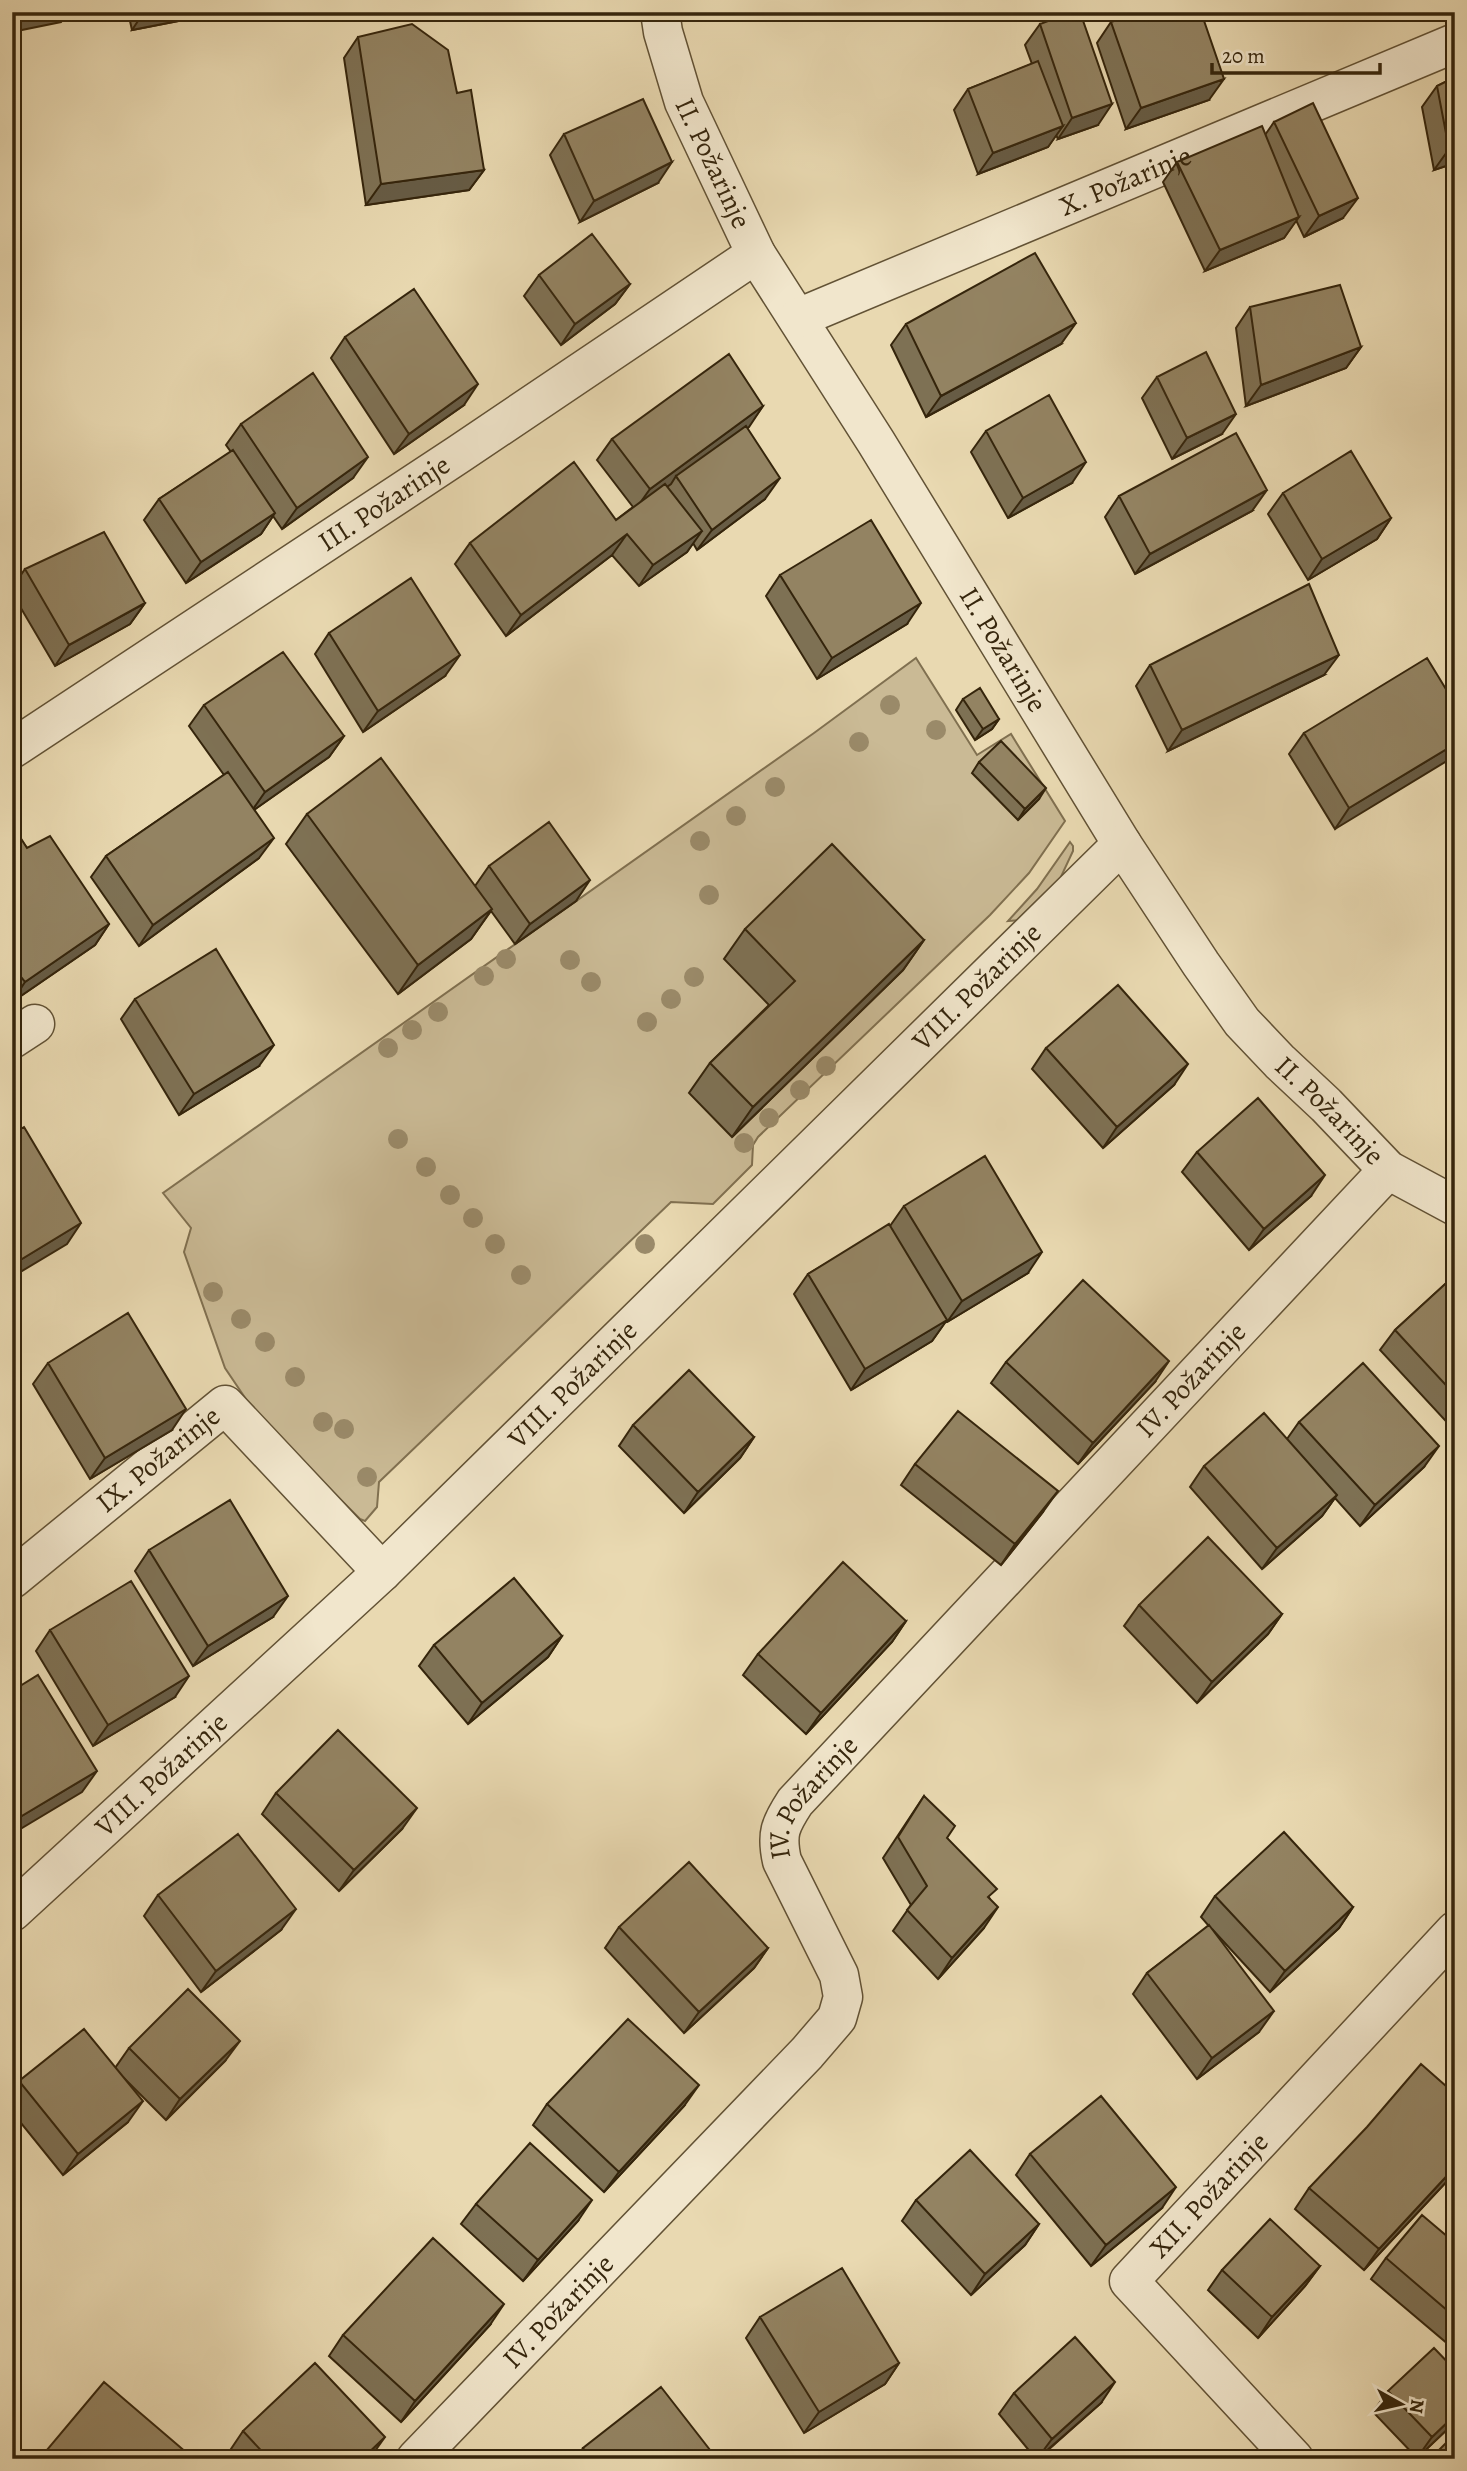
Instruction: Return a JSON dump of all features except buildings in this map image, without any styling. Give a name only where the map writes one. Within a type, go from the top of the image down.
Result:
[{"type":"street","name":"II. Požarinje","points":[[660,12],[663,32],[684,102],[756,254],[1122,844],[1242,1022],[1388,1170],[1455,1206]]},
{"type":"street","name":"X. Požarinje","points":[[798,318],[1455,43]]},
{"type":"street","name":"III. Požarinje","points":[[12,748],[459,454],[756,254]]},
{"type":"street","name":"VIII. Požarinje","points":[[12,1912],[382,1572],[1122,844]]},
{"type":"street","name":"IV. Požarinje","points":[[416,2459],[807,2053],[837,2018],[843,1997],[839,1975],[782,1861],[778,1842],[782,1822],[795,1802],[1388,1170]]},
{"type":"street","name":"IX. Požarinje","points":[[12,1579],[225,1405],[382,1572]]},
{"type":"street","name":"XII. Požarinje","points":[[1294,2459],[1129,2281],[1455,1931]]},
{"type":"shaded area","points":[[916,658],[977,755],[1011,734],[1065,821],[1029,873],[990,915],[758,1137],[753,1145],[752,1165],[713,1204],[671,1202],[379,1482],[377,1507],[365,1521],[360,1519],[258,1417],[225,1368],[184,1252],[191,1228],[163,1193]]},
{"type":"shaded area","points":[[1070,842],[1073,851],[1059,881],[1021,920],[1008,921],[1037,889]]}]
